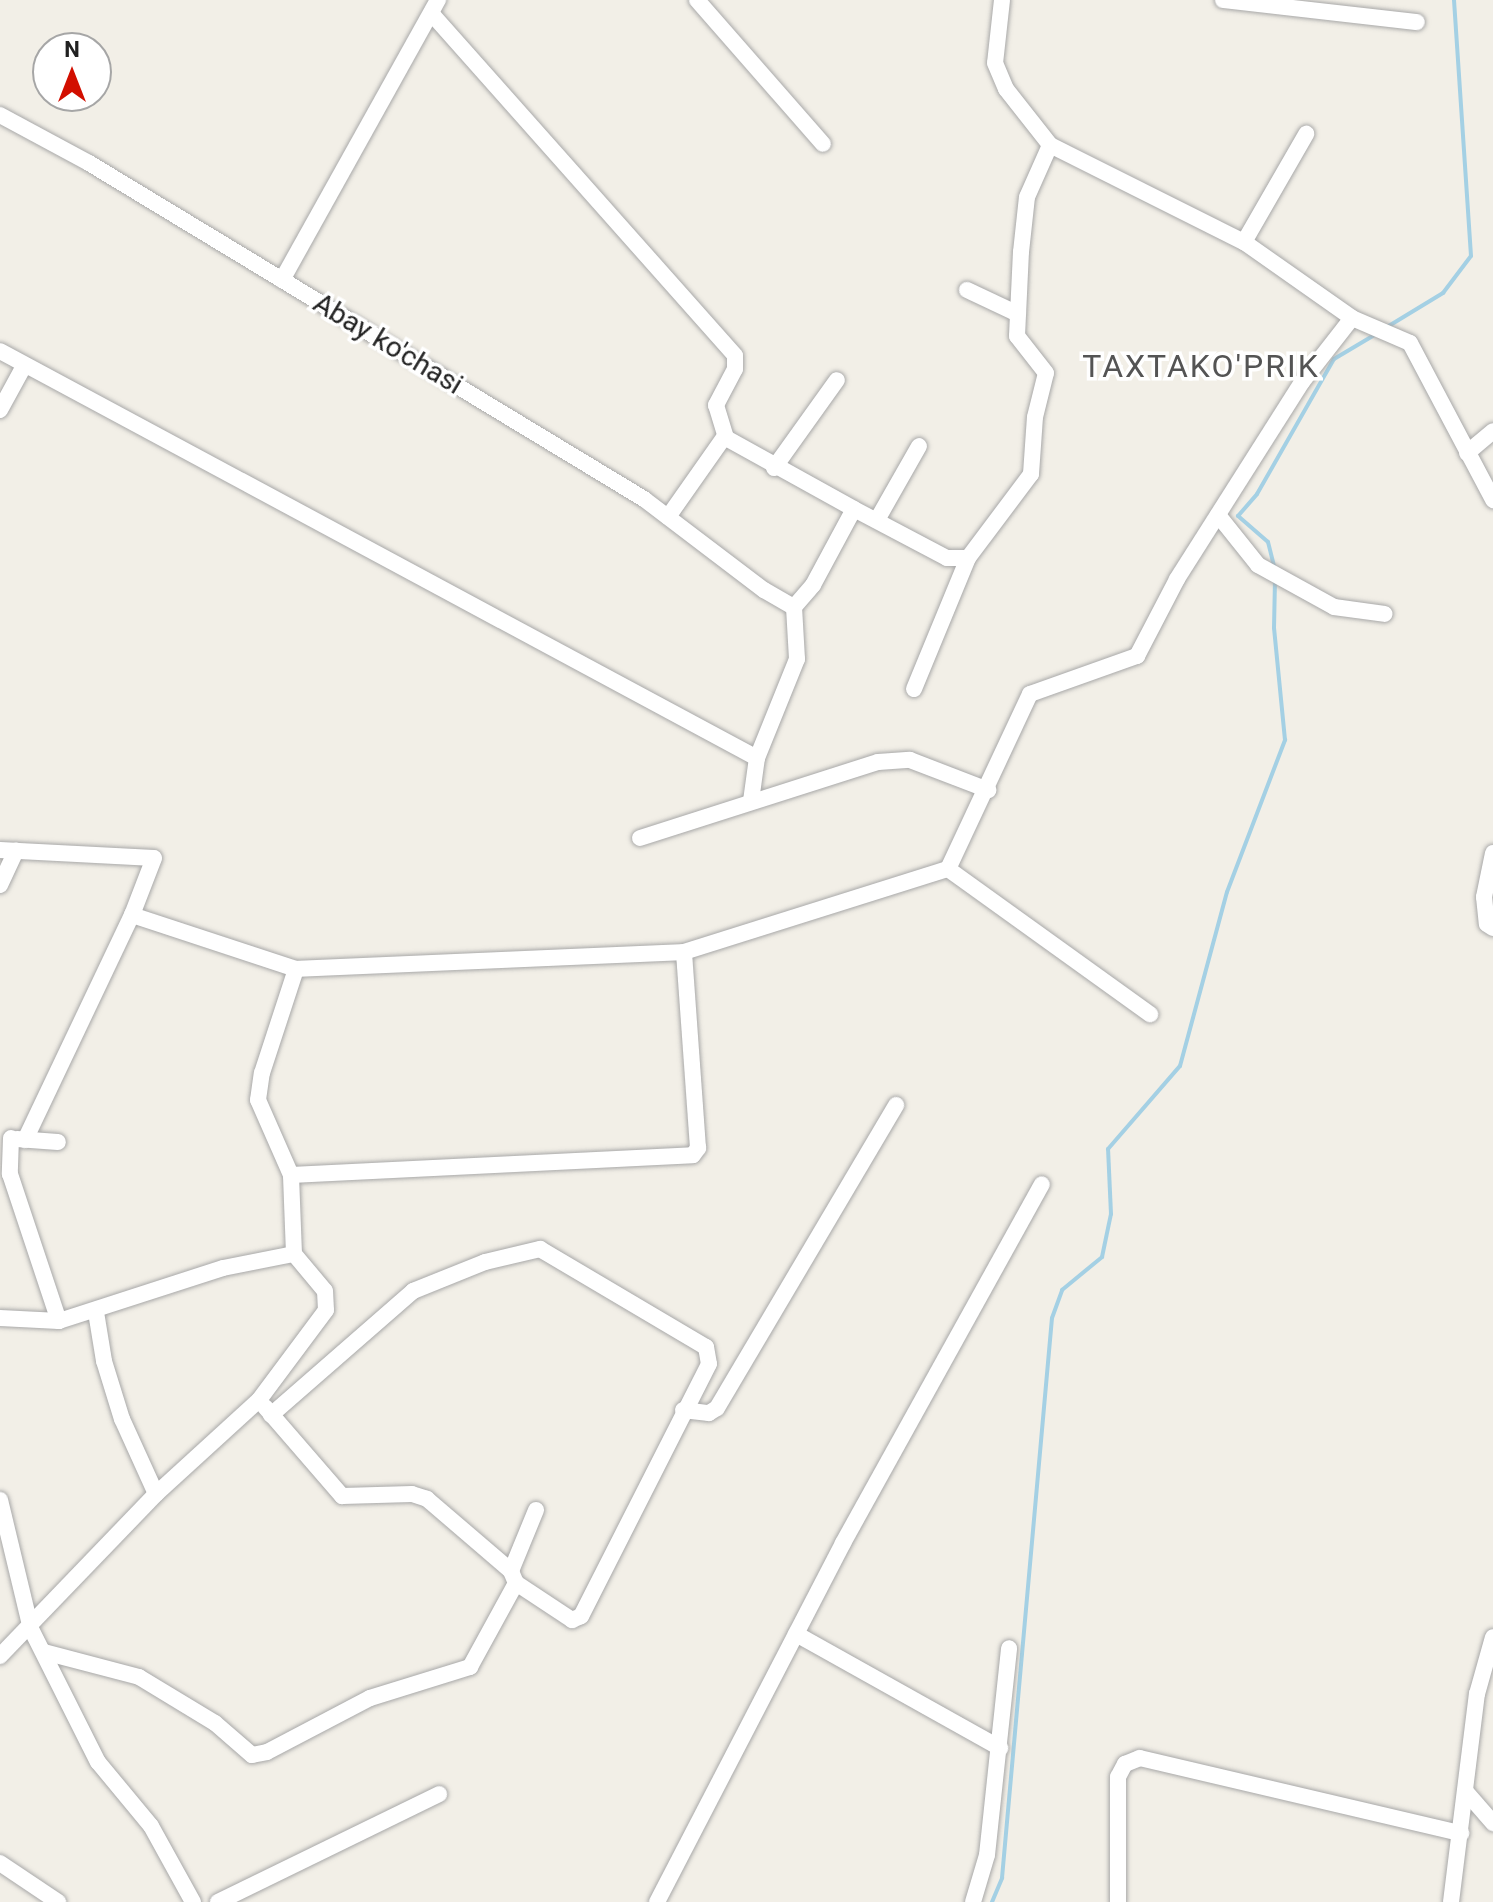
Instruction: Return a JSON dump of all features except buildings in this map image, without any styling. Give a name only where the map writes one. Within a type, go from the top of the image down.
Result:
[{"type":"street","points":[[697,0],[823,144]]},
{"type":"street","points":[[1002,0],[995,63],[1006,89],[1050,145],[1244,242],[1358,320],[1410,343],[1493,500]]},
{"type":"street","points":[[1223,0],[1417,22]]},
{"type":"street","points":[[282,280],[434,6],[735,356],[735,369],[716,405],[725,436],[774,468],[947,558],[968,558]]},
{"type":"street","name":"Abay ko'chasi","points":[[0,115],[282,280],[668,517],[764,590],[794,607]]},
{"type":"street","points":[[1244,242],[1306,134]]},
{"type":"street","points":[[914,689],[968,558],[1031,474],[1046,373],[1017,336],[1018,314],[1027,197],[1050,145]]},
{"type":"street","points":[[967,290],[1018,314]]},
{"type":"street","points":[[132,915],[296,969],[684,952],[948,869],[988,790],[1030,694],[1137,656],[1218,515],[1302,382],[1358,320]]},
{"type":"street","points":[[0,351],[757,758]]},
{"type":"street","points":[[0,410],[24,366]]},
{"type":"street","points":[[774,468],[837,380]]},
{"type":"street","points":[[1467,453],[1493,431]]},
{"type":"street","points":[[668,517],[725,436]]},
{"type":"street","points":[[877,520],[919,446]]},
{"type":"street","points":[[751,801],[757,758],[797,659],[794,607],[813,585],[854,509]]},
{"type":"street","points":[[1218,515],[1258,565],[1334,607],[1385,614]]},
{"type":"street","points":[[640,838],[878,762],[910,760],[988,790]]},
{"type":"street","points":[[0,885],[8,851],[154,858],[132,915],[12,1138],[10,1174],[59,1321]]},
{"type":"street","points":[[1493,853],[1484,897],[1487,924],[1493,928]]},
{"type":"street","points":[[948,869],[1150,1014]]},
{"type":"street","points":[[291,1175],[693,1155],[698,1148],[684,952]]},
{"type":"street","points":[[0,1656],[31,1629],[156,1494],[259,1400],[329,1300],[294,1254],[291,1175],[258,1100],[262,1073],[296,969]]},
{"type":"street","points":[[683,1410],[709,1413],[717,1408],[896,1105]]},
{"type":"street","points":[[12,1138],[58,1142]]},
{"type":"street","points":[[657,1902],[796,1634],[1042,1184]]},
{"type":"street","points":[[259,1400],[271,1415],[342,1496],[412,1494],[427,1499],[514,1577],[572,1620],[581,1616],[709,1364],[706,1347],[540,1249],[485,1262],[413,1291],[271,1415]]},
{"type":"street","points":[[0,1318],[59,1321],[96,1312],[223,1268],[294,1254]]},
{"type":"street","points":[[96,1312],[104,1361],[122,1419],[156,1494]]},
{"type":"street","points":[[0,1500],[31,1629],[98,1762],[151,1826],[193,1902]]},
{"type":"street","points":[[44,1652],[139,1677],[215,1723],[252,1755],[267,1752],[370,1698],[462,1673],[470,1667],[514,1577],[536,1510]]},
{"type":"street","points":[[796,1634],[1000,1748]]},
{"type":"street","points":[[1451,1902],[1477,1694],[1493,1637]]},
{"type":"street","points":[[973,1902],[987,1855],[1009,1648]]},
{"type":"street","points":[[1477,1694],[1493,1682]]},
{"type":"street","points":[[1118,1902],[1118,1777],[1125,1764],[1140,1758],[1461,1833]]},
{"type":"street","points":[[1467,1793],[1493,1823]]},
{"type":"street","points":[[218,1902],[439,1794]]},
{"type":"street","points":[[0,1863],[58,1902]]},
{"type":"waterway","points":[[1387,327],[1443,293],[1471,256],[1454,0]]},
{"type":"waterway","points":[[1275,570],[1268,542],[1238,516],[1257,494],[1334,359],[1376,334]]},
{"type":"waterway","points":[[992,1902],[1002,1878],[1052,1318],[1062,1290],[1102,1257],[1111,1214],[1108,1149],[1180,1066],[1227,892],[1285,740],[1274,628],[1275,579]]},
{"type":"district","name":"TAXTAKO'PRIK","points":[[1201,366]]}]
